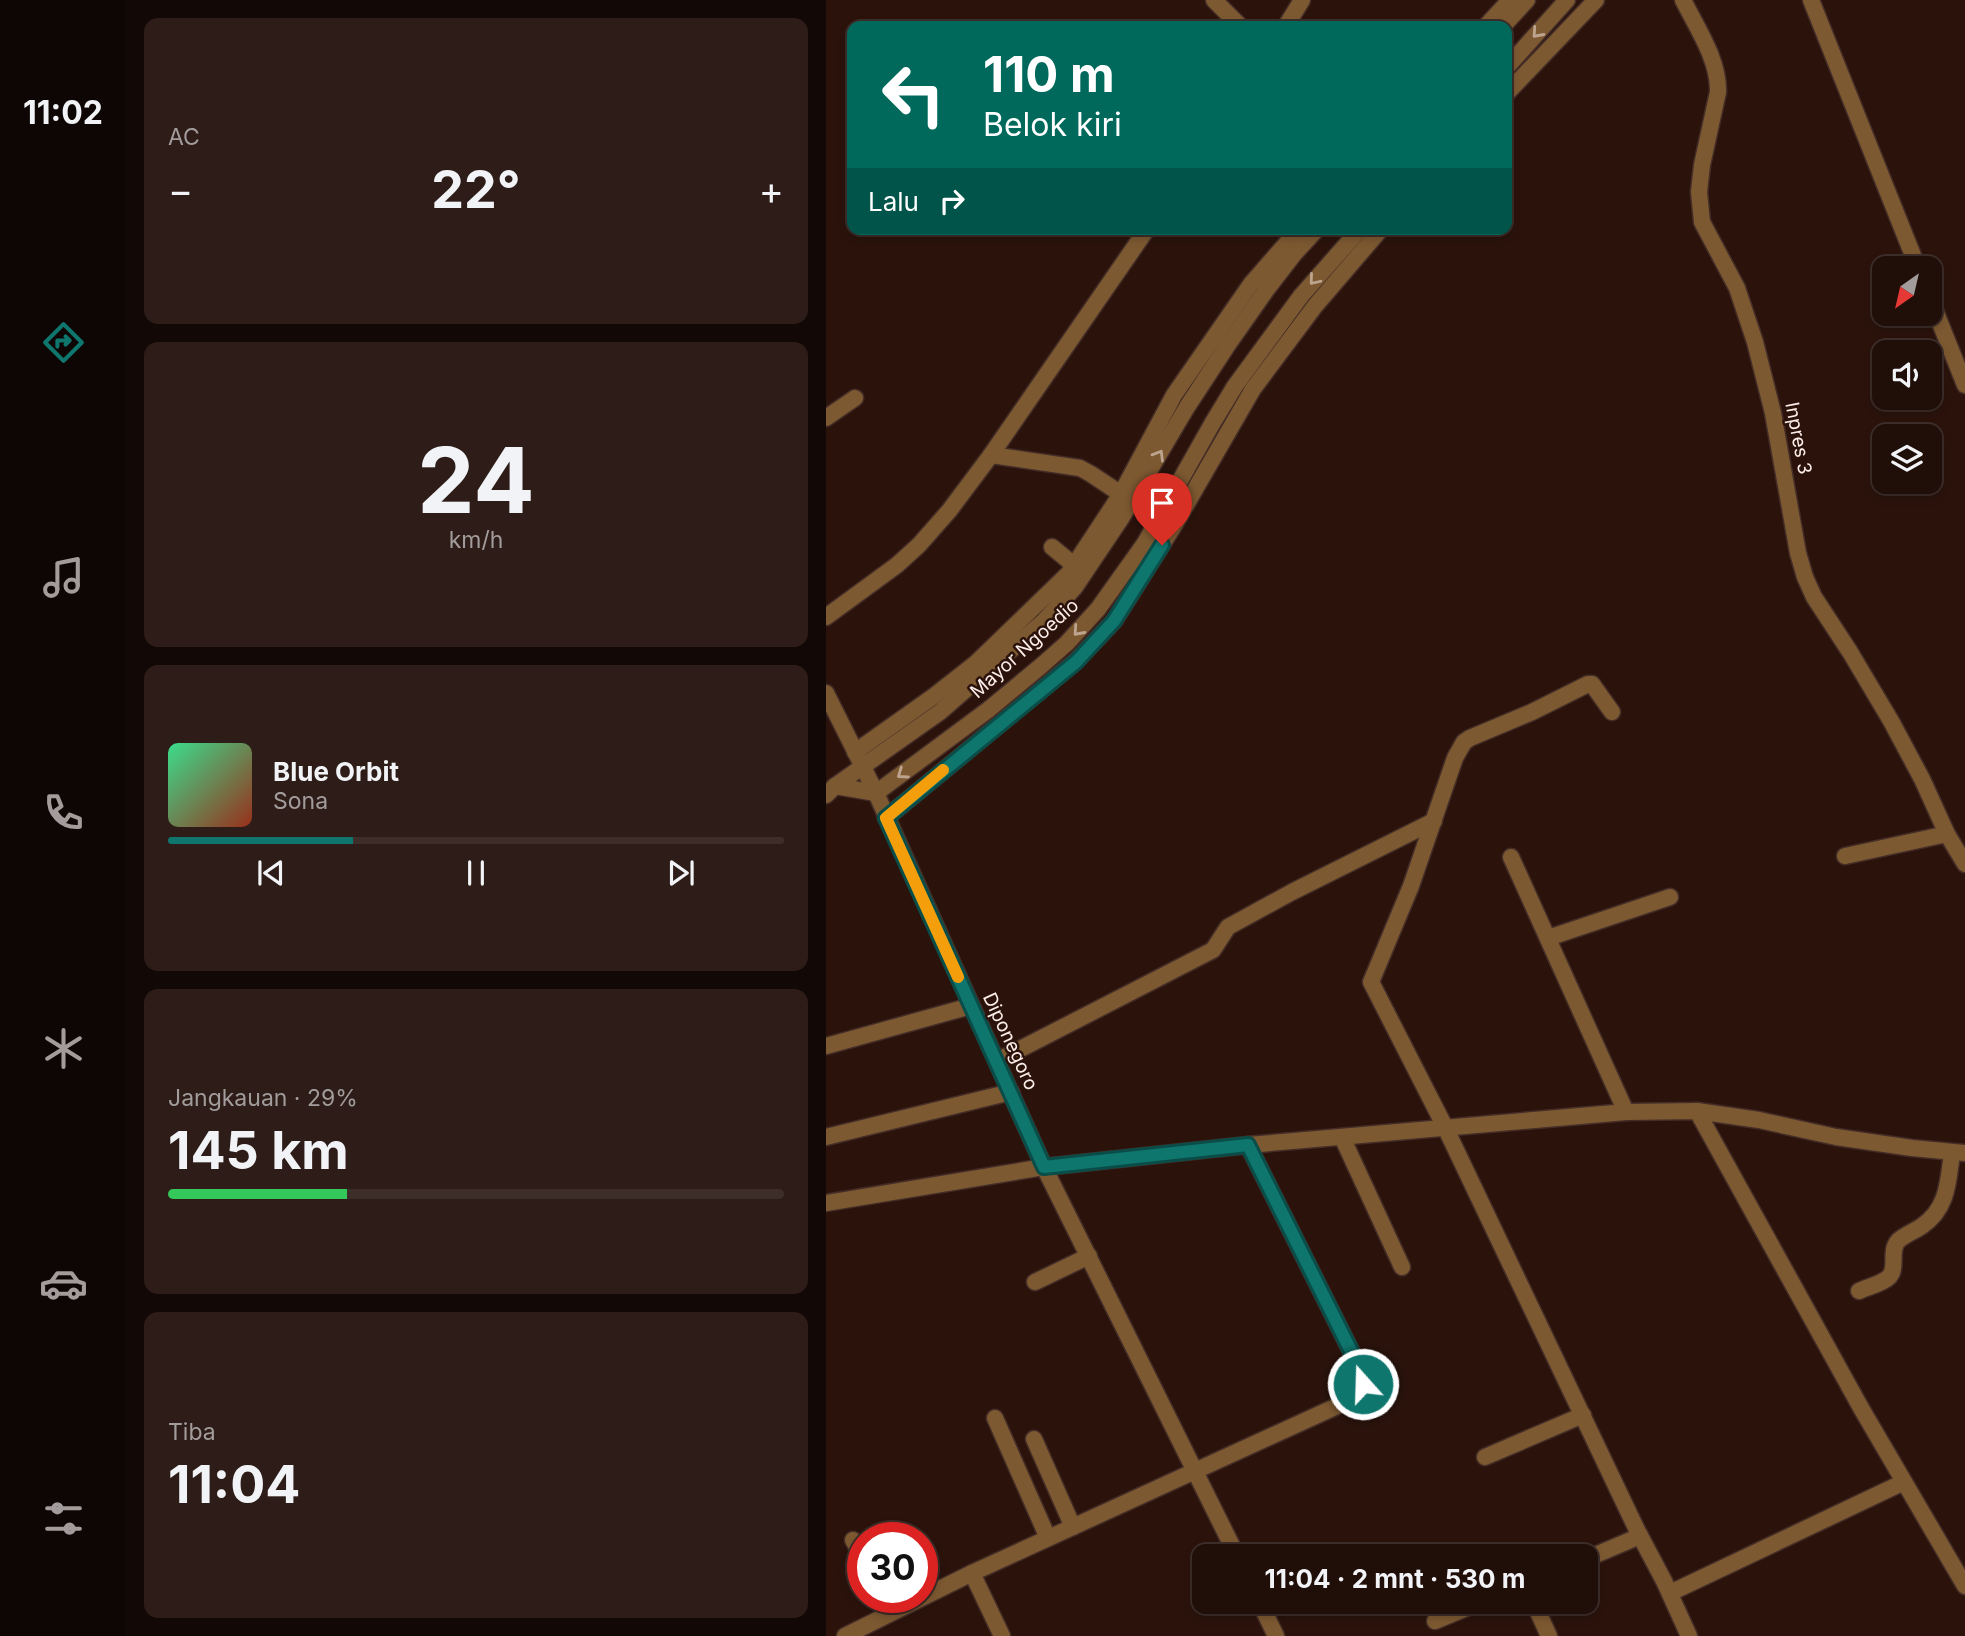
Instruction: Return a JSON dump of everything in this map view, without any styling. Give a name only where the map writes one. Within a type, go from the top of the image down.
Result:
[{"type":"street","points":[[1214,0],[1235,21]]},
{"type":"street","points":[[1289,21],[1302,0]]},
{"type":"street","points":[[1491,21],[1510,0]]},
{"type":"street","points":[[1508,21],[1527,0]]},
{"type":"street","points":[[1512,61],[1567,0]]},
{"type":"street","points":[[1512,88],[1596,0]]},
{"type":"street","name":"Inpres 3","points":[[1683,0],[1715,66],[1718,83],[1699,192],[1702,222],[1737,288],[1755,342],[1771,404],[1798,553],[1805,577],[1814,597],[1891,720],[1947,834],[1965,864]]},
{"type":"street","points":[[1811,0],[1913,256]]},
{"type":"street","points":[[826,617],[897,565],[949,511],[991,455],[1143,235]]},
{"type":"street","points":[[859,759],[976,663],[1009,632],[1063,556],[1119,492],[1174,395],[1251,284],[1294,235]]},
{"type":"street","name":"Mayor Ngoedio","points":[[830,790],[859,759],[940,712],[1044,621],[1075,587],[1122,517],[1187,407],[1227,346],[1281,271],[1312,235]]},
{"type":"street","name":"Mayor Ngoedio","points":[[830,790],[876,793],[1020,684],[1067,643],[1098,609],[1145,543],[1235,386],[1301,296],[1355,235]]},
{"type":"street","points":[[886,818],[1076,662],[1114,621],[1175,524],[1253,389],[1315,306],[1376,235]]},
{"type":"street","points":[[1941,326],[1965,385]]},
{"type":"street","points":[[826,418],[855,398]]},
{"type":"street","points":[[991,455],[1064,465],[1091,474],[1119,492]]},
{"type":"street","points":[[1075,587],[1098,609]]},
{"type":"street","points":[[1612,712],[1592,684],[1588,684],[1464,742],[1455,758],[1411,886],[1371,982],[1446,1129],[1689,1636]]},
{"type":"street","name":"Diponegoro","points":[[826,693],[876,793],[1044,1167],[1231,1544]]},
{"type":"street","points":[[997,1061],[1213,950],[1228,927],[1434,821]]},
{"type":"street","points":[[1845,856],[1947,834]]},
{"type":"street","points":[[1511,858],[1626,1112]]},
{"type":"street","points":[[1548,938],[1671,897]]},
{"type":"street","points":[[826,1046],[971,1006]]},
{"type":"street","points":[[826,1137],[1012,1091]]},
{"type":"street","points":[[1697,1111],[1855,1396],[1965,1586]]},
{"type":"street","points":[[826,1203],[1044,1167],[1248,1145],[1626,1112],[1697,1111],[1759,1119],[1836,1137],[1959,1153],[1938,1212],[1923,1226],[1898,1241],[1894,1249],[1893,1271],[1888,1278],[1859,1291]]},
{"type":"street","points":[[1342,1137],[1402,1268]]},
{"type":"street","points":[[845,1636],[863,1632],[972,1573],[1335,1407],[1356,1394],[1363,1380],[1356,1361],[1248,1145]]},
{"type":"street","points":[[1035,1282],[1089,1256]]},
{"type":"street","points":[[1485,1457],[1583,1415]]},
{"type":"street","points":[[995,1418],[1048,1538]]},
{"type":"street","points":[[1034,1439],[1073,1527]]},
{"type":"street","points":[[1670,1593],[1904,1482]]},
{"type":"street","points":[[1598,1554],[1640,1536]]},
{"type":"street","points":[[972,1573],[1002,1636]]},
{"type":"street","points":[[1265,1614],[1276,1636]]},
{"type":"street","points":[[1435,1621],[1452,1614]]},
{"type":"street","points":[[1539,1614],[1549,1636]]},
{"type":"slow traffic","points":[[943,770],[886,818],[958,977]]},
{"type":"route","points":[[1162,545],[1114,621],[1076,662],[886,818],[1012,1091],[1044,1167],[1248,1145],[1356,1361],[1363,1384]]}]
